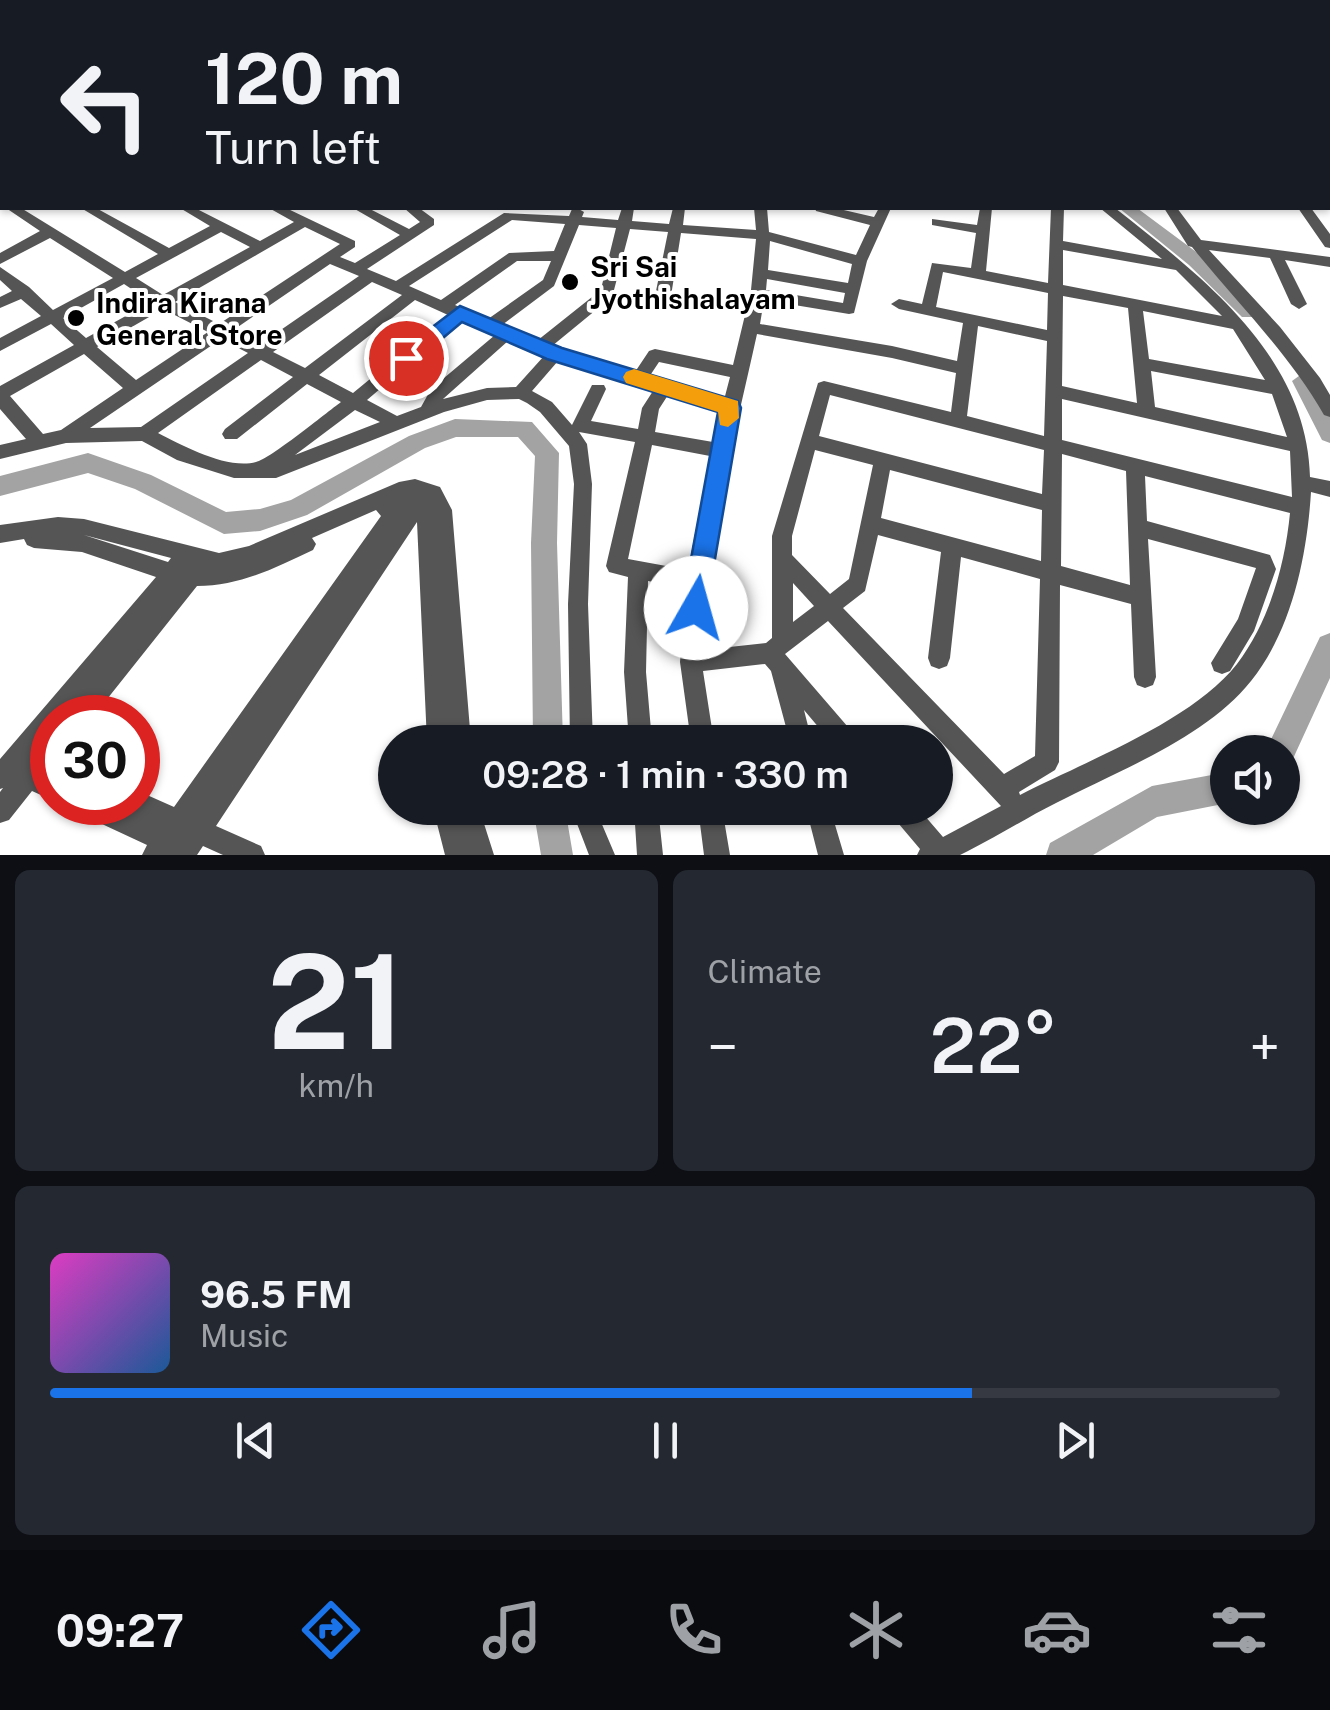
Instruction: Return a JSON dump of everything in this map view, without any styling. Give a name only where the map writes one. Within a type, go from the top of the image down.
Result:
[{"type":"street","points":[[91,210],[168,254]]},
{"type":"street","points":[[189,210],[261,246]]},
{"type":"street","points":[[66,436],[350,244],[280,210]]},
{"type":"street","points":[[144,434],[262,355],[407,233],[429,222],[414,210]]},
{"type":"street","points":[[520,393],[547,350],[609,286],[628,210]]},
{"type":"street","points":[[663,296],[679,210]]},
{"type":"street","points":[[700,725],[691,662],[698,581],[720,450],[752,328],[764,235],[761,210]]},
{"type":"street","points":[[757,294],[849,309],[860,261],[881,215],[838,210]]},
{"type":"street","points":[[978,274],[986,210]]},
{"type":"street","points":[[1001,788],[1047,762],[1057,210]]},
{"type":"street","points":[[914,825],[935,853],[1079,780],[1211,706],[1243,674],[1272,630],[1293,556],[1299,482],[1297,446],[1276,389],[1269,371],[1224,307],[1109,210]]},
{"type":"street","points":[[1172,210],[1192,243],[1280,339],[1330,410]]},
{"type":"street","points":[[1306,210],[1330,244]]},
{"type":"street","points":[[366,211],[407,233]]},
{"type":"street","points":[[20,212],[164,302],[398,424]]},
{"type":"street","points":[[231,434],[306,378],[406,290],[509,216],[524,212],[577,213],[624,224],[764,235],[860,261]]},
{"type":"street","points":[[490,326],[549,283],[577,213]]},
{"type":"street","points":[[40,443],[0,396],[304,222]]},
{"type":"street","points":[[937,222],[984,230]]},
{"type":"street","points":[[0,345],[219,227]]},
{"type":"street","points":[[0,259],[51,232]]},
{"type":"street","points":[[1192,243],[1330,262]]},
{"type":"street","points":[[1056,244],[1178,266]]},
{"type":"street","points":[[1275,254],[1300,304]]},
{"type":"street","points":[[262,470],[352,403],[451,309],[514,256],[560,256]]},
{"type":"street","points":[[330,258],[547,350],[730,408]]},
{"type":"street","points":[[928,310],[937,266],[1236,324]]},
{"type":"street","points":[[0,272],[135,389]]},
{"type":"street","points":[[760,274],[854,289]]},
{"type":"street","points":[[0,303],[24,290]]},
{"type":"street","points":[[899,304],[1053,337]]},
{"type":"street","points":[[1135,305],[1147,412]]},
{"type":"street","points":[[958,421],[971,319]]},
{"type":"street","points":[[752,328],[857,345],[964,370]]},
{"type":"street","points":[[427,411],[437,394],[507,333]]},
{"type":"street","points":[[639,379],[656,355],[740,373]]},
{"type":"street","points":[[1141,363],[1276,389]]},
{"type":"street","points":[[639,725],[627,568],[651,408],[664,387]]},
{"type":"street","points":[[797,725],[778,654],[782,536],[824,387],[1298,507]]},
{"type":"street","points":[[573,428],[598,389]]},
{"type":"street","points":[[1052,390],[1297,446]]},
{"type":"street","points":[[0,452],[66,436],[144,434],[183,455],[234,470],[276,470],[427,411],[487,394],[520,393],[546,406],[573,428],[720,450]]},
{"type":"street","points":[[573,428],[583,484],[582,725]]},
{"type":"street","points":[[809,441],[1050,504]]},
{"type":"street","points":[[691,662],[778,654],[858,584],[883,460]]},
{"type":"street","points":[[1135,466],[1145,677]]},
{"type":"street","points":[[1299,482],[1330,488]]},
{"type":"street","points":[[415,495],[426,510],[429,526],[439,725]]},
{"type":"street","points":[[179,844],[415,495]]},
{"type":"street","points":[[0,534],[58,526],[84,528],[218,577],[243,570],[415,495],[441,498],[459,725]]},
{"type":"street","points":[[870,524],[1141,597]]},
{"type":"street","points":[[1140,528],[1263,561],[1266,568],[1247,624],[1222,663]]},
{"type":"street","points":[[0,543],[53,537],[78,540],[190,566]]},
{"type":"street","points":[[939,658],[952,545]]},
{"type":"street","points":[[783,560],[1020,808]]},
{"type":"street","points":[[580,563],[698,581]]},
{"type":"street","points":[[94,695],[190,566]]},
{"type":"street","points":[[0,811],[29,764],[190,566]]},
{"type":"street","points":[[778,654],[833,725]]},
{"type":"street","points":[[135,825],[179,844],[252,855]]},
{"type":"street","points":[[159,825],[179,844]]},
{"type":"street","points":[[450,825],[458,855]]},
{"type":"street","points":[[473,825],[482,855]]},
{"type":"street","points":[[590,825],[602,855]]},
{"type":"street","points":[[647,825],[650,855]]},
{"type":"street","points":[[713,825],[717,855]]},
{"type":"street","points":[[822,825],[830,855]]},
{"type":"waterway","points":[[1130,210],[1196,261],[1249,312]]},
{"type":"waterway","points":[[1303,381],[1330,434]]},
{"type":"waterway","points":[[0,486],[88,463],[143,482],[224,523],[260,520],[298,508],[417,442],[455,428],[524,428],[547,453],[544,543],[548,725]]},
{"type":"waterway","points":[[1288,735],[1330,647]]},
{"type":"waterway","points":[[1062,855],[1152,802],[1210,791]]},
{"type":"waterway","points":[[552,825],[557,855]]},
{"type":"slow traffic","points":[[634,377],[730,408],[728,418]]},
{"type":"place","name":"Sri Sai Jyothishalayam","points":[[570,282]]},
{"type":"place","name":"Indira Kirana General Store","points":[[76,318]]},
{"type":"route","points":[[406,358],[460,313],[555,354],[730,408],[696,608]]}]
